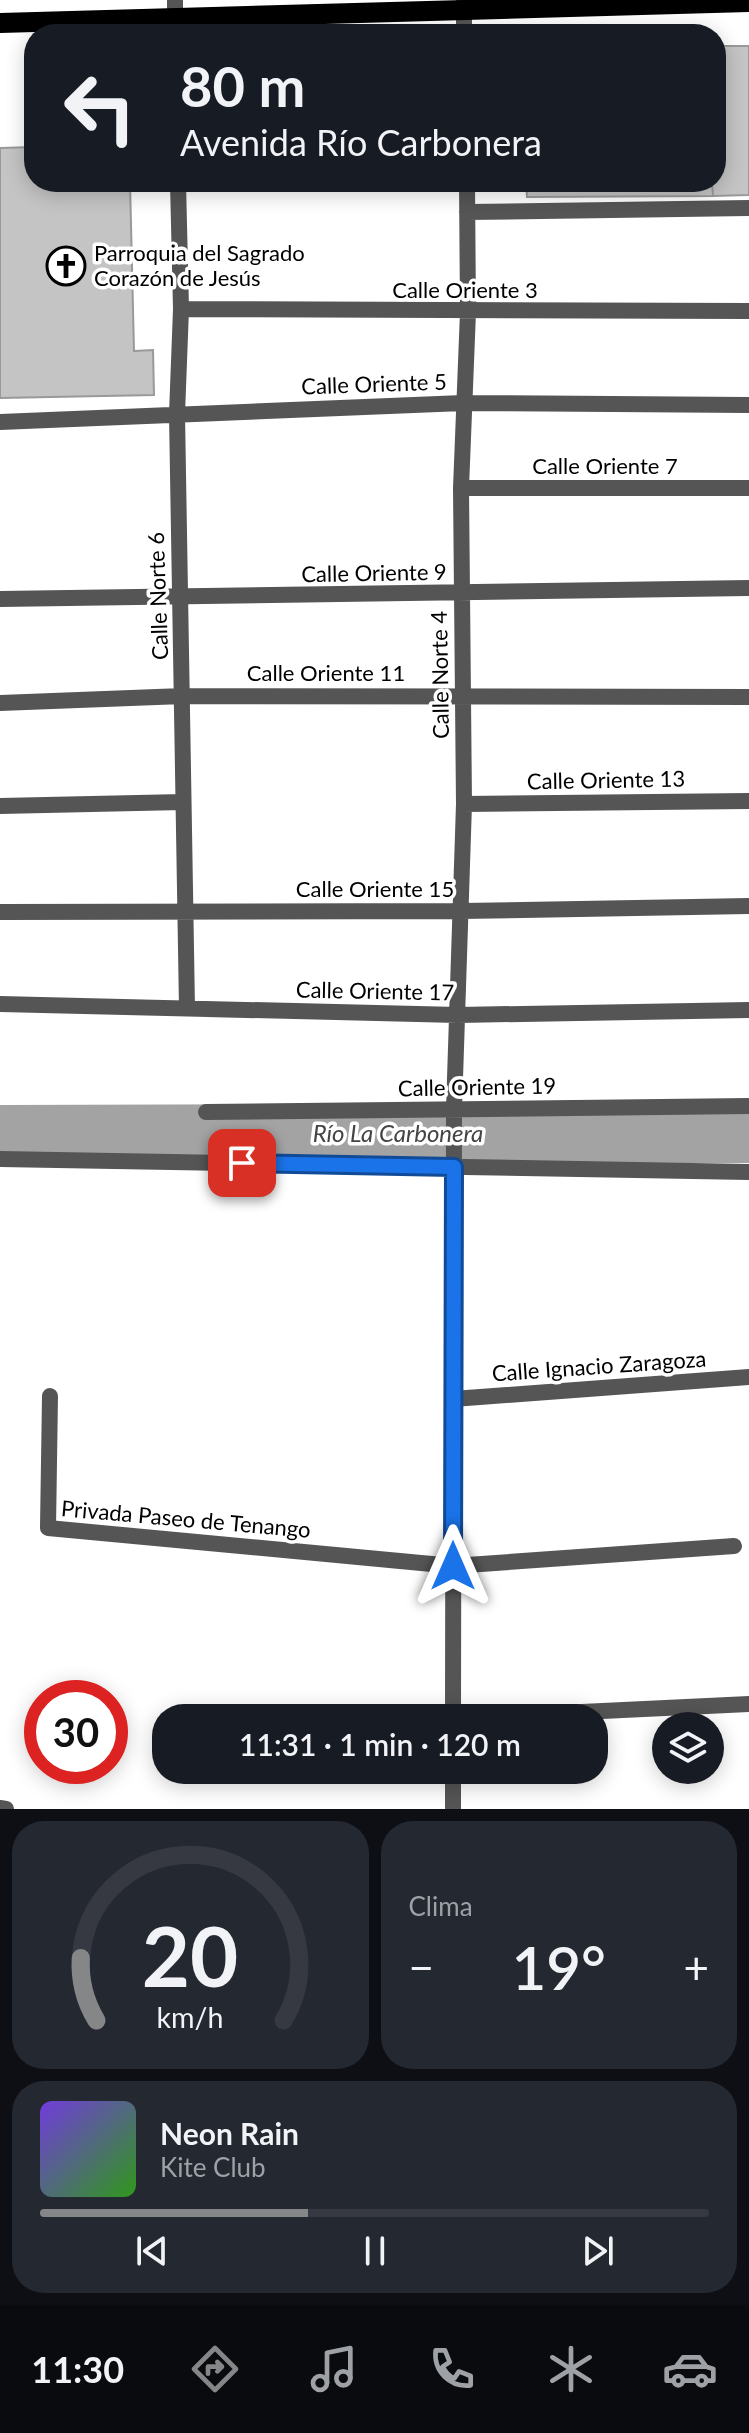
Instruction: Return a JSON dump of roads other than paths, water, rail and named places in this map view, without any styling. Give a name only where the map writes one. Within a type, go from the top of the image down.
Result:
[{"type":"main road","points":[[0,23],[464,4],[749,2]]},
{"type":"street","name":"Calle Norte 6","points":[[178,192],[181,309],[177,414],[187,1008]]},
{"type":"street","name":"Calle Norte 4","points":[[453,1704],[454,1109],[464,804],[461,488],[468,312],[467,192]]},
{"type":"street","points":[[467,212],[749,208]]},
{"type":"street","name":"Calle Oriente 3","points":[[181,309],[749,311]]},
{"type":"street","name":"Calle Oriente 5","points":[[0,422],[463,403],[749,405]]},
{"type":"street","name":"Calle Oriente 7","points":[[461,488],[749,488]]},
{"type":"street","name":"Calle Oriente 9","points":[[0,599],[749,588]]},
{"type":"street","name":"Calle Oriente 11","points":[[0,703],[183,696],[749,697]]},
{"type":"street","name":"Calle Oriente 13","points":[[464,804],[749,801]]},
{"type":"street","points":[[0,806],[183,802]]},
{"type":"street","name":"Calle Oriente 15","points":[[0,912],[184,909],[461,911],[749,906]]},
{"type":"street","name":"Calle Oriente 17","points":[[0,1004],[458,1015],[749,1010]]},
{"type":"street","name":"Calle Oriente 19","points":[[206,1112],[749,1106]]},
{"type":"street","points":[[0,1159],[749,1172]]},
{"type":"street","name":"Calle Ignacio Zaragoza","points":[[453,1399],[749,1377]]},
{"type":"street","name":"Privada Paseo de Tenango","points":[[50,1396],[48,1528],[453,1566]]},
{"type":"street","points":[[453,1566],[734,1546]]},
{"type":"street","points":[[608,1711],[749,1704]]},
{"type":"street","points":[[453,1784],[453,1809]]},
{"type":"waterway","name":"Río La Carbonera","points":[[0,1135],[749,1133]]},
{"type":"place","name":"Parroquia del Sagrado Corazón de Jesús","points":[[66,266]]}]
